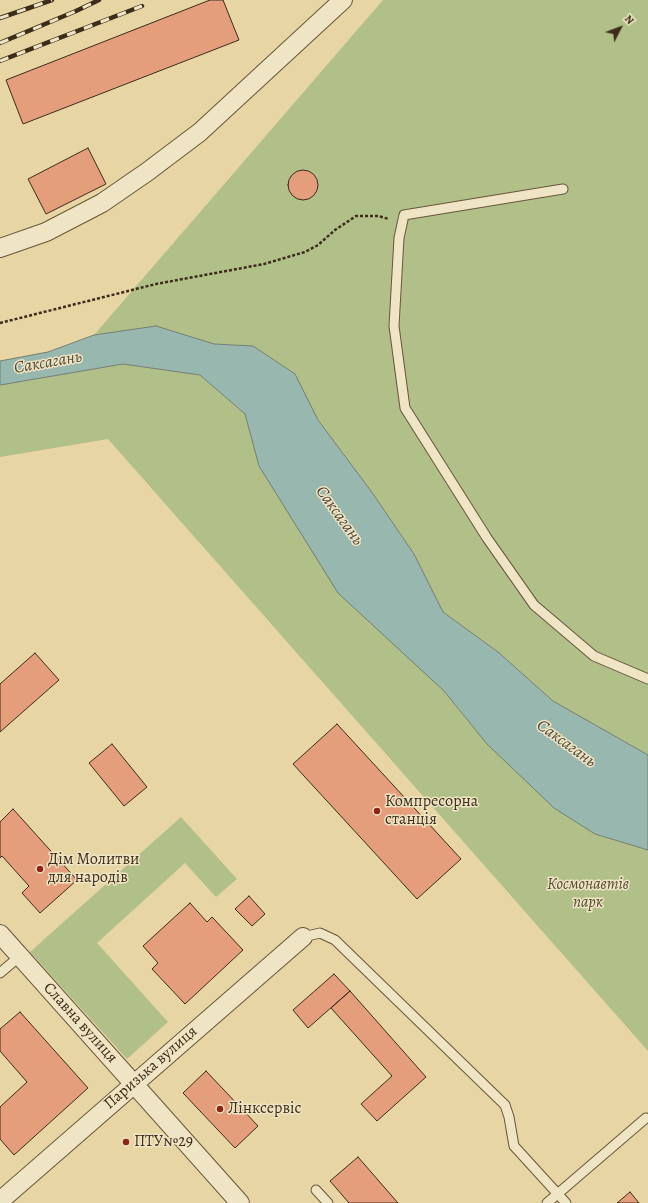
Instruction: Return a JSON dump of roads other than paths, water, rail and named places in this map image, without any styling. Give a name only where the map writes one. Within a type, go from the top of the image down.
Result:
[{"type":"street","points":[[0,248],[46,232],[102,203],[147,172],[200,132],[342,0]]},
{"type":"street","name":"Славна вулиця","points":[[0,934],[240,1203]]},
{"type":"street","name":"Паризька вулиця","points":[[0,1201],[133,1083],[303,937]]},
{"type":"lane","points":[[563,189],[404,215],[398,238],[394,326],[405,408],[487,538],[534,604],[594,656],[648,679]]},
{"type":"lane","points":[[303,937],[320,933],[335,940],[505,1105],[509,1117],[514,1146],[566,1203]]},
{"type":"lane","points":[[0,973],[20,956]]},
{"type":"lane","points":[[547,1203],[646,1118]]},
{"type":"lane","points":[[316,1190],[328,1203]]},
{"type":"water","name":"Саксагань","points":[[156,326],[214,344],[253,346],[295,374],[318,420],[371,491],[414,554],[443,612],[498,652],[553,701],[648,755],[648,850],[595,834],[554,808],[487,744],[444,691],[338,593],[259,466],[245,414],[200,375],[123,364],[0,385],[0,361],[48,352],[94,335]]},
{"type":"railway","points":[[0,18],[52,0]]},
{"type":"railway","points":[[0,43],[99,0]]},
{"type":"railway","points":[[0,61],[142,6]]},
{"type":"place","name":"Компресорна станція","points":[[377,811]]},
{"type":"place","name":"Дім Молитви для народів","points":[[40,869]]},
{"type":"place","name":"Лінксервіс","points":[[220,1109]]},
{"type":"place","name":"ПТУ№29","points":[[126,1142]]},
{"type":"park label","name":"Космонавтів парк","points":[[588,894]]}]
